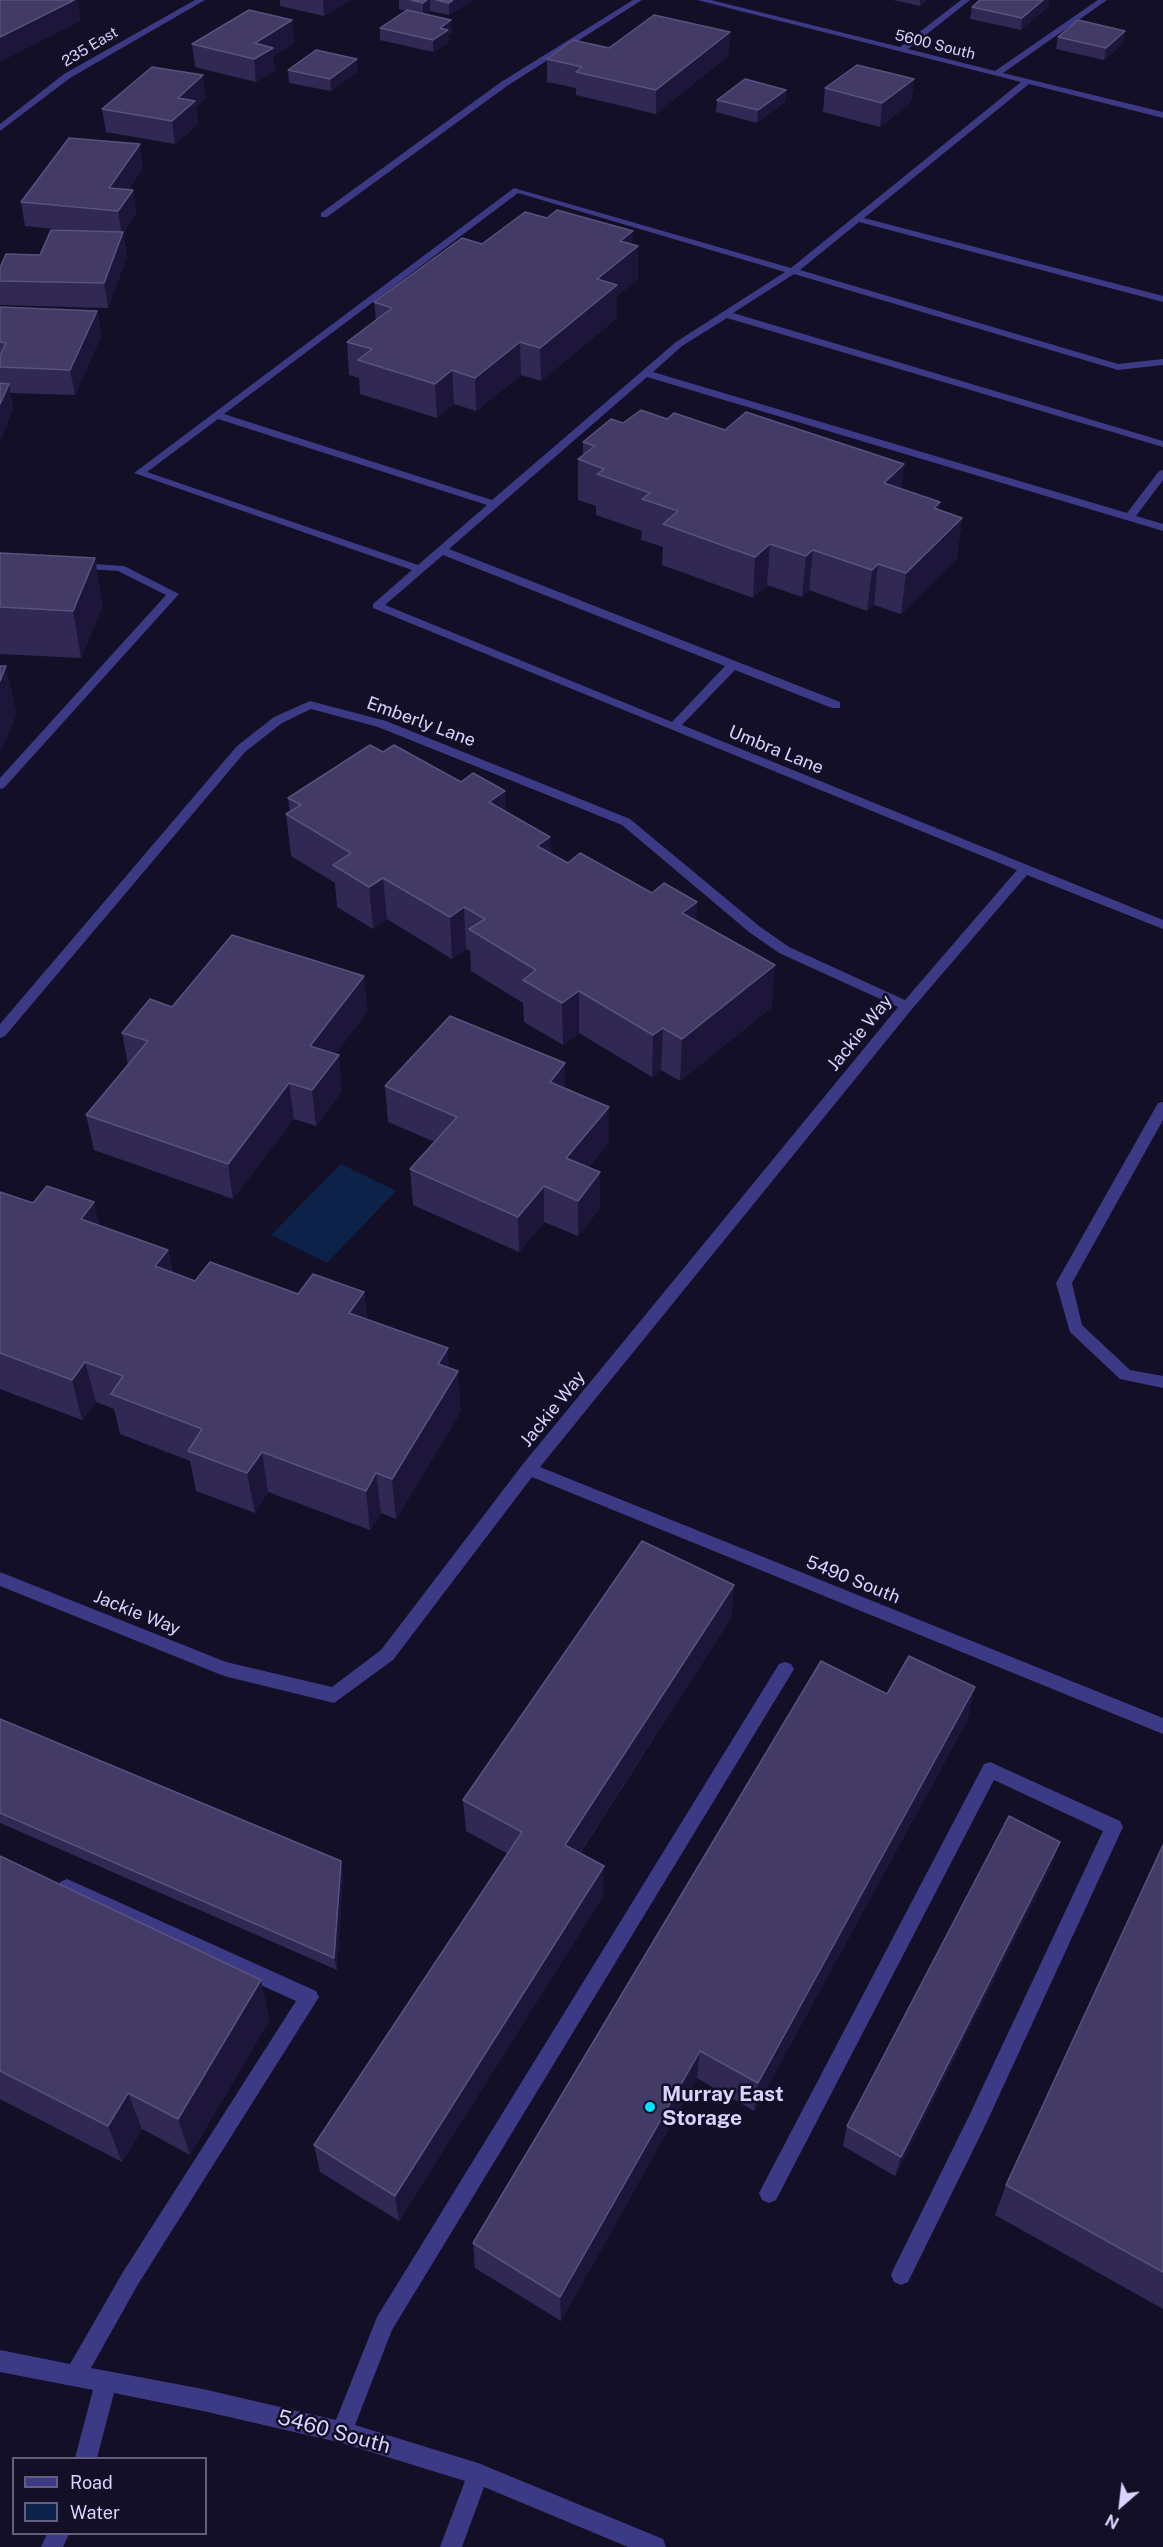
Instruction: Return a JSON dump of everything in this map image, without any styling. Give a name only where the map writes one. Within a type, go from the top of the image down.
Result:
[{"type":"street","name":"235 East","points":[[1,125],[67,76],[201,0]]},
{"type":"street","points":[[324,215],[504,84],[638,0]]},
{"type":"street","name":"5600 South","points":[[701,0],[1163,116]]},
{"type":"street","points":[[901,50],[966,0]]},
{"type":"street","points":[[995,74],[1103,0]]},
{"type":"street","points":[[1026,82],[794,270],[678,344],[419,569],[139,473],[517,190],[794,270],[1118,367],[1163,362]]},
{"type":"street","points":[[857,219],[1163,299]]},
{"type":"street","points":[[725,314],[1163,444]]},
{"type":"street","points":[[645,373],[1163,528]]},
{"type":"street","points":[[216,416],[493,504]]},
{"type":"street","points":[[1129,517],[1163,473]]},
{"type":"street","points":[[441,550],[836,705]]},
{"type":"street","points":[[0,785],[173,594],[120,568],[65,565]]},
{"type":"street","name":"Umbra Lane","points":[[419,569],[376,606],[1163,925]]},
{"type":"street","points":[[673,728],[734,665]]},
{"type":"street","name":"Emberly Lane","points":[[0,1033],[241,749],[278,720],[310,705],[382,724],[626,822],[754,929],[784,950],[907,1006]]},
{"type":"street","name":"Jackie Way","points":[[0,1579],[224,1669],[334,1695],[387,1655],[529,1469],[907,1006],[1024,870]]},
{"type":"street","points":[[1163,1107],[1064,1283],[1075,1328],[1126,1375],[1163,1382]]},
{"type":"street","name":"5490 South","points":[[529,1469],[1163,1726]]},
{"type":"street","points":[[342,2432],[384,2324],[785,1669]]},
{"type":"street","points":[[770,2193],[990,1770],[1114,1827],[978,2121],[901,2275]]},
{"type":"street","points":[[53,1882],[309,1997],[130,2279],[75,2376]]},
{"type":"street","name":"5460 South","points":[[0,2361],[203,2400],[342,2432],[478,2474],[655,2547]]},
{"type":"street","points":[[86,2457],[106,2382]]},
{"type":"street","points":[[451,2547],[478,2474]]},
{"type":"water","points":[[341,1164],[396,1191],[327,1263],[271,1235]]},
{"type":"building","points":[[0,0],[74,0],[0,37]]},
{"type":"building","points":[[411,0],[427,0],[423,3]]},
{"type":"building","points":[[436,0],[453,0],[449,3]]},
{"type":"building","points":[[980,0],[1043,0],[1022,18],[972,7]]},
{"type":"building","points":[[249,10],[292,20],[255,43],[273,48],[254,59],[192,44]]},
{"type":"building","points":[[407,10],[451,20],[440,28],[448,30],[433,40],[380,28]]},
{"type":"building","points":[[654,15],[730,32],[656,90],[576,72],[582,67],[547,59],[573,40],[609,48]]},
{"type":"building","points":[[1078,20],[1125,31],[1106,48],[1058,37]]},
{"type":"building","points":[[316,50],[357,59],[330,79],[288,70]]},
{"type":"building","points":[[857,65],[914,79],[882,103],[825,88]]},
{"type":"building","points":[[152,67],[203,75],[178,98],[195,101],[172,121],[102,109]]},
{"type":"building","points":[[745,79],[786,90],[758,110],[717,100]]},
{"type":"building","points":[[69,138],[140,144],[109,188],[133,190],[118,211],[21,202]]},
{"type":"building","points":[[557,210],[633,231],[620,241],[638,246],[597,279],[617,285],[540,348],[520,342],[475,378],[452,370],[435,384],[358,360],[372,349],[347,342],[392,308],[374,302],[462,238],[482,244],[525,212],[547,218]]},
{"type":"building","points":[[51,230],[123,232],[104,283],[0,281],[0,268],[6,254],[40,255]]},
{"type":"building","points":[[0,307],[97,311],[70,370],[0,367],[0,356],[6,343],[0,342]]},
{"type":"building","points":[[0,383],[9,384],[0,404]]},
{"type":"building","points":[[641,410],[667,419],[674,413],[725,430],[746,412],[904,464],[884,483],[940,502],[934,508],[962,518],[906,573],[878,564],[872,570],[813,550],[806,556],[770,544],[755,557],[663,524],[678,511],[642,499],[650,493],[597,474],[604,469],[578,459],[595,446],[583,442],[611,419],[623,423]]},
{"type":"building","points":[[0,553],[95,558],[73,611],[0,607]]},
{"type":"building","points":[[0,666],[6,666],[0,681]]},
{"type":"building","points":[[370,745],[383,752],[394,745],[461,782],[473,773],[505,791],[489,802],[550,837],[537,846],[568,863],[580,853],[652,893],[664,883],[697,902],[682,913],[775,965],[682,1039],[663,1028],[653,1035],[579,991],[562,1003],[523,980],[536,970],[469,929],[485,919],[464,907],[450,917],[383,878],[369,887],[333,865],[351,853],[286,814],[301,805],[288,798]]},
{"type":"building","points":[[232,935],[364,976],[310,1046],[339,1055],[312,1090],[289,1083],[228,1164],[86,1115],[148,1041],[122,1033],[150,999],[172,1007]]},
{"type":"building","points":[[450,1016],[565,1063],[550,1082],[609,1107],[566,1158],[600,1172],[578,1201],[544,1186],[518,1217],[410,1169],[457,1117],[385,1086]]},
{"type":"building","points":[[47,1186],[94,1202],[81,1219],[168,1250],[155,1266],[195,1281],[210,1262],[298,1294],[313,1274],[364,1292],[349,1313],[448,1348],[438,1364],[458,1371],[392,1479],[376,1473],[366,1491],[262,1452],[247,1473],[188,1451],[202,1429],[111,1394],[123,1376],[85,1362],[72,1380],[0,1353],[0,1192],[33,1203]]},
{"type":"building","points":[[642,1541],[734,1585],[565,1845],[604,1866],[395,2196],[314,2145],[522,1832],[463,1800]]},
{"type":"building","points":[[909,1656],[975,1687],[758,2083],[700,2051],[560,2297],[473,2243],[821,1661],[887,1694]]},
{"type":"building","points":[[0,1719],[341,1861],[334,1958],[0,1813]]},
{"type":"building","points":[[1009,1816],[1060,1842],[901,2157],[847,2126]]},
{"type":"building","points":[[1163,1845],[1163,2272],[1006,2185]]},
{"type":"building","points":[[0,1856],[261,1980],[178,2119],[128,2093],[108,2126],[0,2071]]},
{"type":"place","name":"Murray East Storage","points":[[650,2107]]}]
